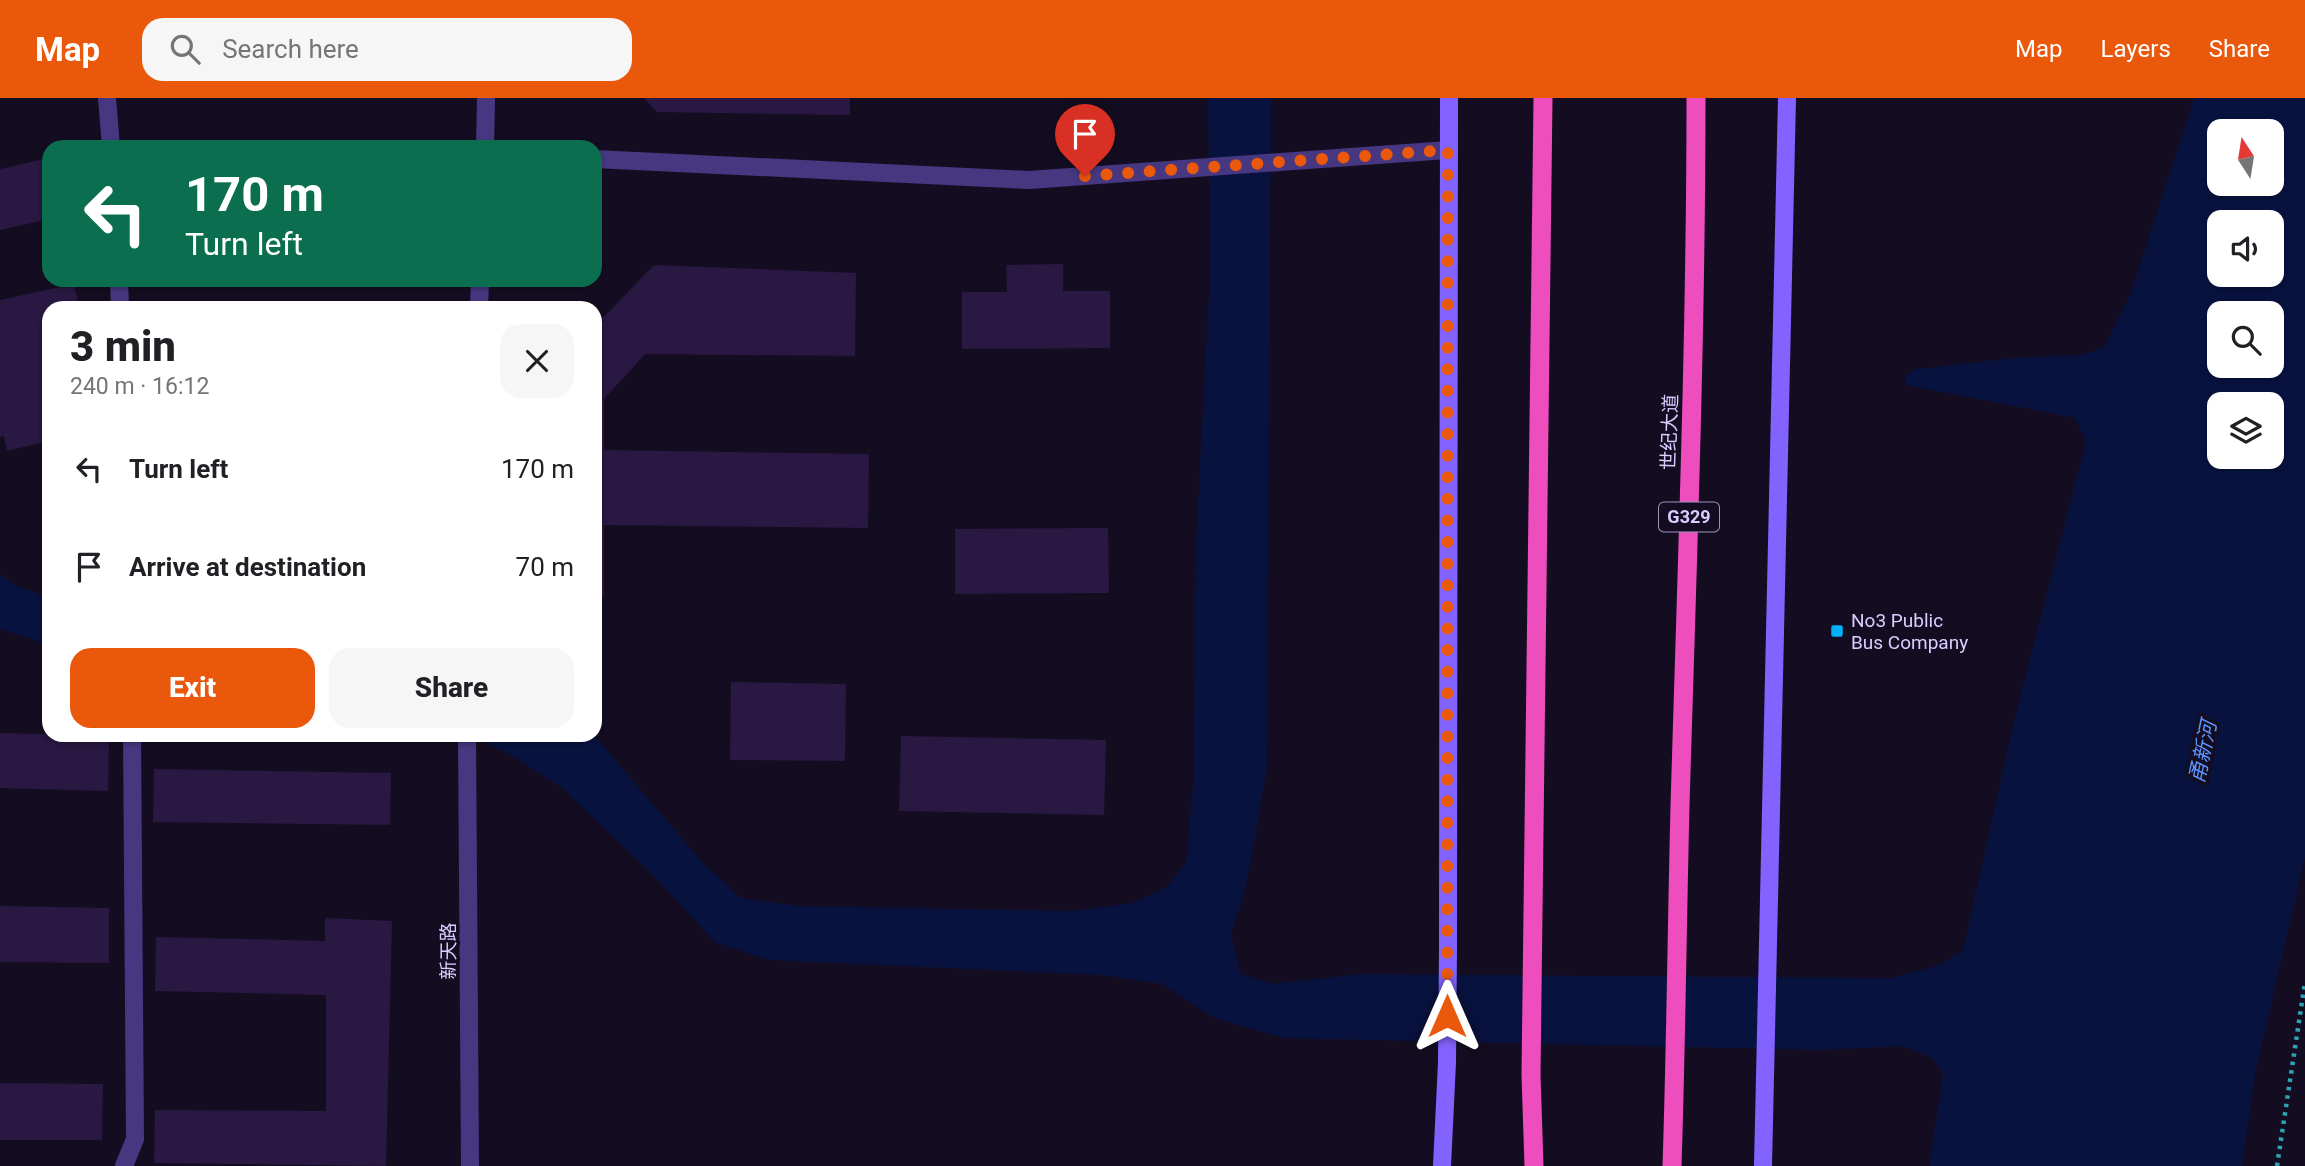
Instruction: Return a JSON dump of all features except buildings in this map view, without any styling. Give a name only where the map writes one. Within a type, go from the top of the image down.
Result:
[{"type":"highway","points":[[1534,1166],[1531,1076],[1543,98]]},
{"type":"highway","name":"世纪大道","points":[[1672,1166],[1676,1068],[1676,935],[1696,281],[1696,98]]},
{"type":"main road","points":[[1442,1166],[1447,1062],[1448,948],[1449,98]]},
{"type":"main road","points":[[1763,1166],[1787,98]]},
{"type":"street","points":[[107,98],[110,140]]},
{"type":"street","points":[[485,140],[486,98]]},
{"type":"street","points":[[602,159],[1029,180],[1448,150]]},
{"type":"street","points":[[124,1166],[135,1139],[132,742]]},
{"type":"street","name":"新天路","points":[[467,742],[470,1166]]},
{"type":"path","points":[[2277,1166],[2305,982]]},
{"type":"water","name":"甬新河","points":[[1208,98],[1271,98],[1267,767],[1247,882],[1231,935],[1241,974],[1272,984],[1360,974],[1891,978],[1939,965],[1963,950],[2013,726],[2086,441],[2075,418],[1906,385],[1906,378],[1912,370],[2011,358],[2081,355],[2104,347],[2132,290],[2194,98],[2305,98],[2305,857],[2255,1074],[2242,1166],[1929,1166],[1943,1074],[1933,1059],[1904,1046],[1820,1050],[1283,1038],[1214,1018],[1162,984],[1102,975],[769,960],[716,943],[651,873],[561,787],[509,754],[484,742],[600,742],[703,863],[741,898],[799,906],[1073,911],[1132,903],[1167,887],[1186,863],[1194,772],[1195,561],[1210,275]]},
{"type":"water","points":[[0,574],[19,587],[42,595],[42,643],[0,629]]},
{"type":"place","name":"No3 Public Bus Company","points":[[1837,631]]},
{"type":"route","points":[[1085,176],[1448,150],[1447,1016]]}]
